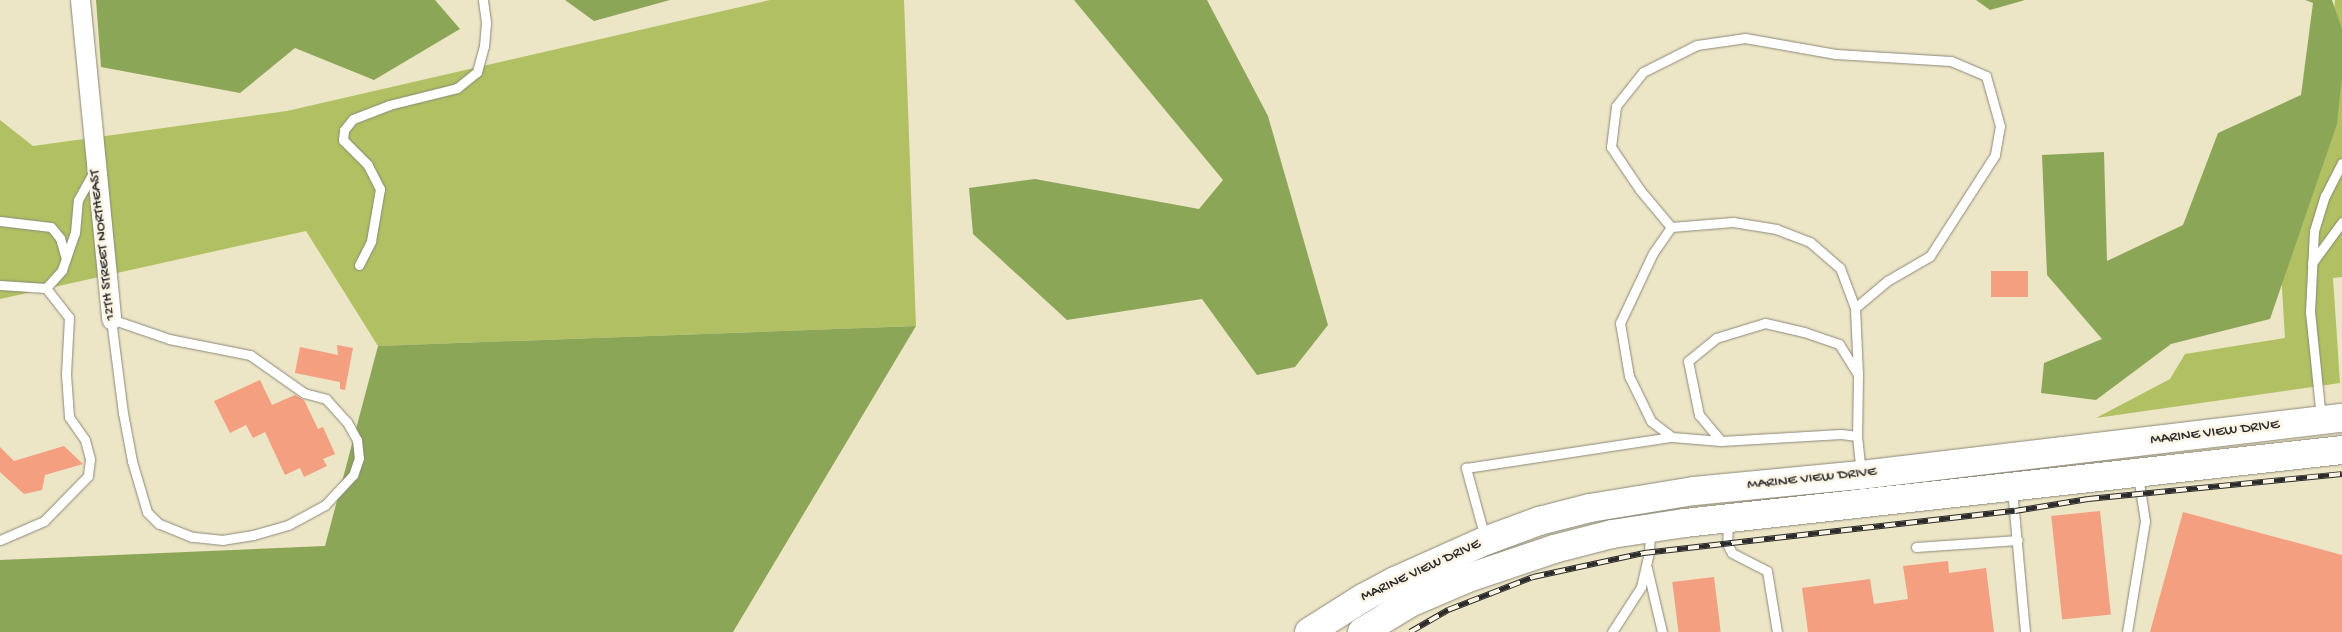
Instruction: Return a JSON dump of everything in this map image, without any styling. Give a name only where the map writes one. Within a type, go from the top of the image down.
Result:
[{"type":"main road","name":"MARINE VIEW DRIVE","points":[[1309,632],[1363,598],[1395,581],[1485,540],[1539,521],[1590,508],[1694,491],[1861,475],[2331,419]]},
{"type":"main road","name":"MARINE VIEW DRIVE","points":[[1362,632],[1410,603],[1468,578],[1554,549],[1612,534],[1728,518],[2342,450]]},
{"type":"street","name":"12TH STREET NORTHEAST","points":[[80,0],[111,319]]},
{"type":"lane","points":[[359,265],[371,240],[380,189],[368,165],[343,140],[344,130],[353,119],[389,105],[457,88],[477,72],[484,46],[486,22],[483,0]]},
{"type":"lane","points":[[1672,228],[1640,190],[1611,146],[1616,106],[1643,72],[1697,45],[1745,38],[1836,54],[1951,62],[1986,76],[2000,126],[1995,155],[1930,256],[1887,281],[1855,308]]},
{"type":"lane","points":[[2331,419],[2310,312],[2312,264],[2314,231],[2325,196],[2342,163]]},
{"type":"lane","points":[[46,288],[62,270],[74,233],[78,200],[95,168]]},
{"type":"lane","points":[[0,221],[51,227],[60,238],[65,256]]},
{"type":"lane","points":[[1672,437],[1651,421],[1629,376],[1620,323],[1653,254],[1672,228],[1733,222],[1776,229],[1810,242],[1840,268],[1855,308],[1858,375],[1857,436],[1861,475]]},
{"type":"lane","points":[[2312,264],[2342,222]]},
{"type":"lane","points":[[0,285],[46,288],[69,317],[66,374],[69,417],[85,440],[90,459],[88,476],[44,521],[18,534],[0,540]]},
{"type":"lane","name":"12TH STREET NORTHEAST","points":[[111,319],[169,339],[250,355],[304,392],[326,399],[347,422],[358,440],[359,458],[353,474],[325,505],[288,524],[253,535],[223,540],[192,536],[159,524],[147,512],[132,461],[123,413],[111,319]]},
{"type":"lane","points":[[1721,441],[1699,415],[1688,362],[1716,338],[1765,323],[1804,332],[1839,344],[1858,375]]},
{"type":"lane","points":[[1485,540],[1466,468],[1672,437],[1721,441],[1841,434],[1857,436]]},
{"type":"lane","points":[[2127,632],[2145,521],[2138,473]]},
{"type":"lane","points":[[2011,487],[2018,540],[2026,632]]},
{"type":"lane","points":[[1728,518],[1726,544],[1732,553],[1767,571],[1777,632]]},
{"type":"lane","points":[[1612,632],[1641,587],[1646,566],[1650,528]]},
{"type":"lane","points":[[1916,547],[2018,540]]},
{"type":"lane","points":[[1646,566],[1662,632]]},
{"type":"green space","points":[[96,0],[435,0],[460,29],[374,80],[295,48],[240,93],[101,67]]},
{"type":"green space","points":[[565,0],[670,0],[594,21]]},
{"type":"green space","points":[[770,0],[904,0],[916,326],[378,346],[306,231],[0,299],[0,120],[33,146],[287,111]]},
{"type":"green space","points":[[1074,0],[1207,0],[1268,116],[1328,325],[1295,367],[1257,375],[1202,299],[1067,320],[973,234],[969,188],[1035,179],[1199,209],[1223,180]]},
{"type":"green space","points":[[1976,0],[2025,0],[1990,10]]},
{"type":"green space","points":[[2305,0],[2332,0],[2342,29],[2342,77],[2337,124],[2270,319],[2171,344],[2096,400],[2041,393],[2044,363],[2102,339],[2047,275],[2042,155],[2104,152],[2107,261],[2183,225],[2218,133],[2301,95],[2313,3]]},
{"type":"green space","points":[[2335,0],[2342,0],[2342,277],[2333,278],[2340,383],[2096,418],[2170,379],[2185,354],[2285,338],[2278,221],[2321,151]]},
{"type":"green space","points":[[916,326],[733,632],[0,632],[0,560],[325,546],[378,346]]},
{"type":"building","points":[[1991,271],[2028,271],[2028,297],[1991,297]]},
{"type":"building","points":[[337,345],[353,348],[345,390],[340,389],[340,382],[295,373],[300,347],[338,355]]},
{"type":"building","points":[[260,380],[272,405],[295,395],[304,400],[318,429],[323,427],[335,454],[323,459],[327,466],[304,477],[300,468],[285,475],[265,432],[253,438],[246,425],[230,433],[214,401]]},
{"type":"building","points":[[64,446],[83,464],[45,475],[42,490],[24,494],[0,472],[0,447],[14,461]]},
{"type":"building","points":[[2100,511],[2111,614],[2062,620],[2051,516]]},
{"type":"building","points":[[2183,512],[2342,555],[2342,632],[2150,632]]},
{"type":"building","points":[[1948,561],[1949,573],[1986,568],[1994,632],[1808,632],[1802,588],[1870,579],[1874,604],[1908,599],[1903,566]]},
{"type":"building","points":[[1714,577],[1721,632],[1678,632],[1672,582]]},
{"type":"railway","points":[[1410,632],[1448,610],[1533,577],[1644,553],[2015,511],[2088,499],[2342,474]]}]
